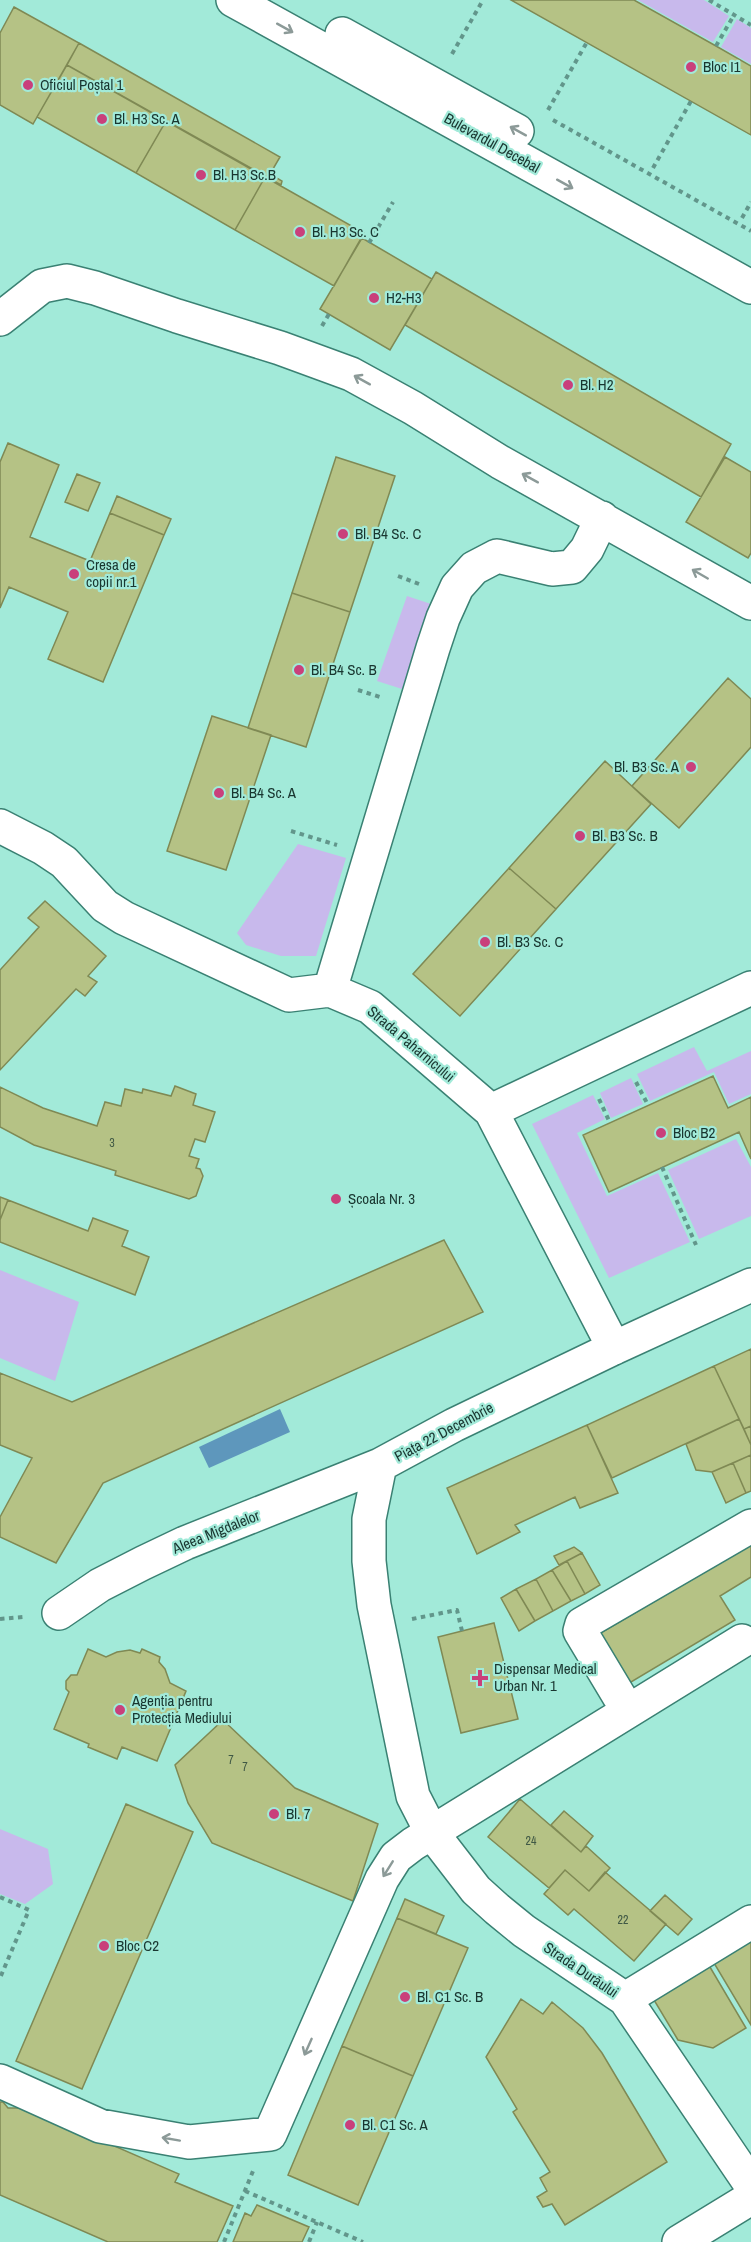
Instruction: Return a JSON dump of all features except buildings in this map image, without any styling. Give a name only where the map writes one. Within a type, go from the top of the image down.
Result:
[{"type":"street","name":"Bulevardul Decebal","points":[[233,0],[751,287]]},
{"type":"street","name":"Bulevardul Decebal","points":[[279,0],[751,264]]},
{"type":"street","points":[[0,319],[42,286],[66,281],[95,288],[280,348],[351,374],[500,462],[751,603]]},
{"type":"street","points":[[330,990],[433,648],[443,618],[458,587],[474,568],[497,556],[552,569],[572,567],[587,549],[603,518]]},
{"type":"street","name":"Strada Paharnicului","points":[[0,826],[43,848],[63,862],[105,906],[124,918],[289,995],[330,990],[370,1007],[490,1111],[614,1348]]},
{"type":"street","points":[[490,1111],[751,988]]},
{"type":"street","name":"Piața 22 Decembrie","points":[[432,1833],[413,1796],[375,1605],[369,1561],[369,1519],[380,1465],[454,1425],[751,1285]]},
{"type":"street","name":"Aleea Migdalelor","points":[[59,1613],[100,1585],[185,1543],[380,1465]]},
{"type":"street","points":[[628,1711],[580,1631],[582,1624],[751,1526]]},
{"type":"street","points":[[0,2081],[100,2126],[189,2142],[270,2134],[382,1880],[396,1857],[413,1844],[742,1641]]},
{"type":"street","name":"Strada Durăului","points":[[432,1833],[476,1890],[497,1910],[524,1931],[625,1999],[751,2185]]},
{"type":"street","points":[[625,1999],[751,1922]]},
{"type":"street","points":[[679,2242],[751,2198]]},
{"type":"path","points":[[451,56],[483,0]]},
{"type":"path","points":[[710,0],[751,25]]},
{"type":"path","points":[[716,46],[734,15]]},
{"type":"path","points":[[548,110],[586,42]]},
{"type":"path","points":[[653,168],[691,101]]},
{"type":"path","points":[[369,243],[393,202]]},
{"type":"path","points":[[742,218],[751,202]]},
{"type":"path","points":[[291,831],[371,855]]},
{"type":"path","points":[[632,1073],[648,1105]]},
{"type":"path","points":[[595,1090],[610,1123]]},
{"type":"path","points":[[662,1167],[696,1245]]},
{"type":"path","points":[[407,1620],[457,1610],[462,1631]]},
{"type":"path","points":[[0,1898],[29,1910],[0,1977]]},
{"type":"path","points":[[224,2242],[257,2162]]},
{"type":"path","points":[[245,2191],[363,2242]]},
{"type":"path","points":[[309,2242],[317,2222]]},
{"type":"shaded area","points":[[638,0],[704,0],[729,16],[713,42]]},
{"type":"shaded area","points":[[737,19],[751,28],[751,64],[721,47]]},
{"type":"shaded area","points":[[407,596],[431,604],[402,689],[377,681]]},
{"type":"shaded area","points":[[298,844],[346,858],[316,956],[281,956],[246,945],[237,933]]},
{"type":"shaded area","points":[[694,1047],[707,1071],[751,1051],[751,1094],[729,1104],[714,1072],[650,1101],[637,1074]]},
{"type":"shaded area","points":[[631,1078],[643,1104],[611,1118],[600,1093]]},
{"type":"shaded area","points":[[593,1095],[605,1119],[577,1133],[607,1196],[658,1173],[690,1242],[609,1278],[532,1124]]},
{"type":"shaded area","points":[[736,1139],[751,1167],[751,1216],[699,1239],[668,1170]]},
{"type":"shaded area","points":[[0,1270],[79,1302],[55,1381],[0,1358]]},
{"type":"shaded area","points":[[0,1829],[48,1849],[53,1884],[25,1904],[0,1894]]},
{"type":"water","points":[[280,1409],[290,1432],[209,1468],[199,1447]]},
{"type":"place","name":"Bloc I1","points":[[691,67]]},
{"type":"place","name":"Oficiul Poștal 1","points":[[28,85]]},
{"type":"place","name":"Bl. H3 Sc. A","points":[[102,119]]},
{"type":"place","name":"Bl. H3 Sc.B","points":[[201,175]]},
{"type":"place","name":"Bl. H3 Sc. C","points":[[300,232]]},
{"type":"place","name":"H2-H3","points":[[374,298]]},
{"type":"place","name":"Bl. H2","points":[[568,385]]},
{"type":"place","name":"Bl. B4 Sc. C","points":[[343,534]]},
{"type":"place","name":"Cresa de copii nr.1","points":[[74,574]]},
{"type":"place","name":"Bl. B4 Sc. B","points":[[299,670]]},
{"type":"place","name":"Bl. B3 Sc. A","points":[[691,767]]},
{"type":"place","name":"Bl. B4 Sc. A","points":[[219,793]]},
{"type":"place","name":"Bl. B3 Sc. B","points":[[580,836]]},
{"type":"place","name":"Bl. B3 Sc. C","points":[[485,942]]},
{"type":"place","name":"Bloc B2","points":[[661,1133]]},
{"type":"place","name":"Școala Nr. 3","points":[[336,1199]]},
{"type":"place","name":"Dispensar Medical Urban Nr. 1","points":[[480,1678]]},
{"type":"place","name":"Agenția pentru Protecția Mediului","points":[[120,1710]]},
{"type":"place","name":"Bl. 7","points":[[274,1814]]},
{"type":"place","name":"Bloc C2","points":[[104,1946]]},
{"type":"place","name":"Bl. C1 Sc. B","points":[[405,1997]]},
{"type":"place","name":"Bl. C1 Sc. A","points":[[350,2125]]}]
